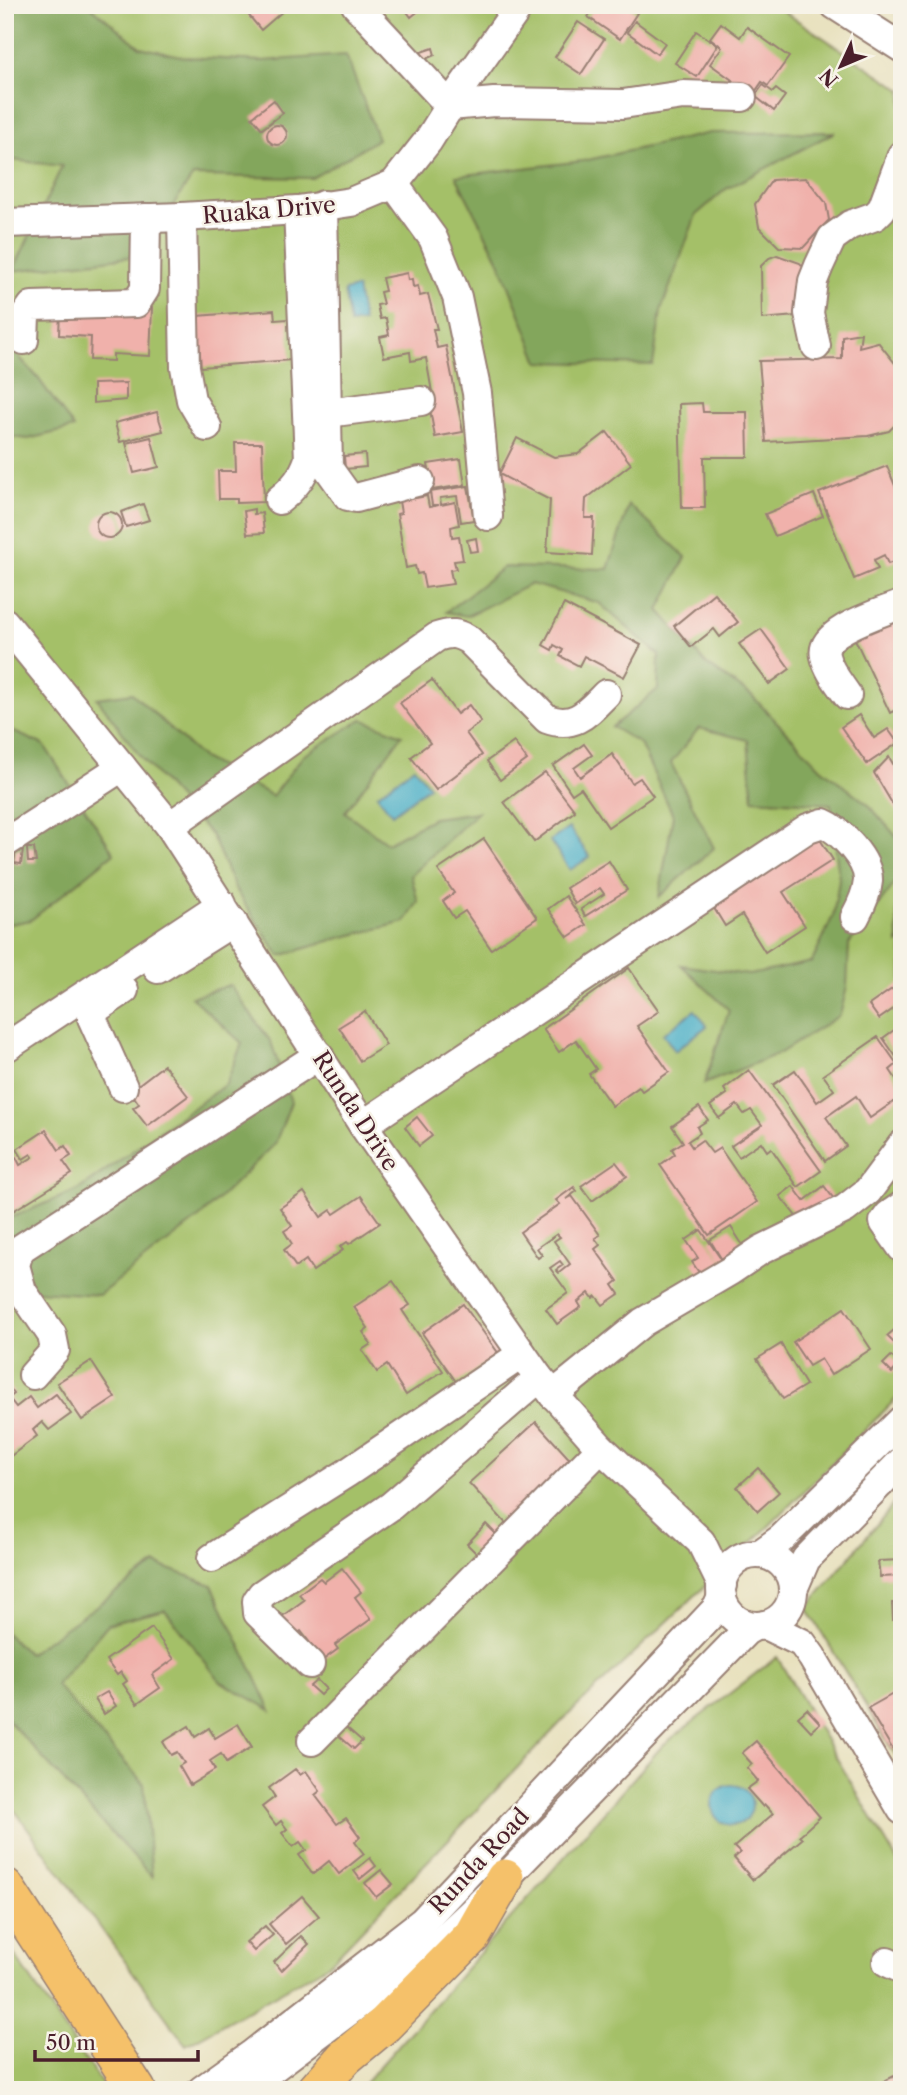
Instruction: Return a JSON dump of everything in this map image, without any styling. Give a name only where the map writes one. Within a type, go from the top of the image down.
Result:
[{"type":"main road","points":[[316,2090],[345,2057],[385,2024],[472,1936],[505,1878]]},
{"type":"main road","points":[[5,1887],[136,2090]]},
{"type":"street","points":[[356,5],[450,106],[494,102],[623,104],[683,95],[742,97]]},
{"type":"street","name":"Ruaka Drive","points":[[5,223],[182,217],[311,207],[351,202],[394,184],[428,141],[520,5]]},
{"type":"street","points":[[835,5],[900,42]]},
{"type":"street","points":[[816,346],[809,313],[813,281],[819,265],[832,238],[850,225],[875,216],[882,209],[902,155]]},
{"type":"street","points":[[394,184],[433,238],[457,297],[477,393],[488,516]]},
{"type":"street","points":[[311,207],[327,412],[328,468],[348,496],[356,498],[420,481]]},
{"type":"street","points":[[279,500],[293,488],[304,473],[309,459],[311,207]]},
{"type":"street","points":[[182,217],[186,368],[191,400],[207,427]]},
{"type":"street","points":[[24,340],[25,316],[32,306],[136,303],[145,289],[146,218]]},
{"type":"street","points":[[327,412],[421,401]]},
{"type":"street","points":[[847,695],[829,668],[824,655],[825,646],[837,632],[902,604]]},
{"type":"street","name":"Runda Drive","points":[[5,623],[170,826],[363,1125],[546,1387],[601,1448],[701,1542],[728,1611],[736,1619],[775,1612]]},
{"type":"street","points":[[170,826],[437,637],[450,632],[469,640],[547,719],[559,724],[571,722],[584,715],[606,694]]},
{"type":"street","points":[[5,843],[122,767]]},
{"type":"street","points":[[363,1125],[808,828],[823,822],[834,828],[854,847],[869,878],[855,917]]},
{"type":"street","points":[[5,1048],[227,913]]},
{"type":"street","points":[[122,1087],[92,1022],[94,1012],[227,913]]},
{"type":"street","points":[[33,1376],[55,1350],[52,1335],[22,1291],[15,1265],[20,1249],[318,1055]]},
{"type":"street","points":[[310,1664],[258,1613],[257,1601],[262,1594],[391,1506],[546,1387],[643,1322],[761,1250],[845,1209],[868,1191],[902,1145]]},
{"type":"street","points":[[902,1206],[889,1214],[884,1222],[902,1248]]},
{"type":"street","points":[[212,1558],[347,1473],[522,1354]]},
{"type":"street","points":[[722,1591],[726,1572],[732,1564],[781,1539],[902,1420]]},
{"type":"street","points":[[312,1741],[601,1448]]},
{"type":"street","name":"Runda Road","points":[[244,2090],[438,1944],[746,1631],[775,1612],[806,1559],[902,1461]]},
{"type":"street","points":[[701,1542],[751,1555],[770,1556],[786,1568],[775,1612],[802,1643],[902,1810]]},
{"type":"street","name":"Runda Road","points":[[202,2090],[423,1921],[717,1608],[722,1591]]},
{"type":"green space","points":[[5,5],[774,5],[902,90],[902,1393],[768,1527],[566,1717],[328,1965],[186,2045],[5,1797]]},
{"type":"green space","points":[[5,5],[89,5],[140,47],[185,57],[262,61],[346,55],[378,139],[312,178],[193,176],[138,256],[13,271],[62,166],[5,159]]},
{"type":"green space","points":[[835,132],[726,189],[696,215],[661,311],[653,365],[539,362],[499,261],[456,176],[583,161],[710,133]]},
{"type":"green space","points":[[5,341],[38,378],[74,428],[28,439],[5,436]]},
{"type":"green space","points":[[629,505],[686,557],[659,610],[706,664],[752,696],[821,768],[869,805],[902,843],[902,940],[898,944],[896,882],[849,944],[847,987],[840,1015],[780,1053],[704,1084],[729,1010],[681,965],[749,975],[812,962],[833,916],[839,880],[831,804],[753,799],[748,740],[699,728],[671,763],[714,848],[659,897],[673,815],[640,744],[612,727],[658,689],[659,655],[599,603],[531,584],[467,616],[446,612],[504,567],[608,569]]},
{"type":"green space","points":[[132,693],[201,757],[272,796],[303,756],[362,719],[402,735],[345,812],[387,843],[433,818],[478,812],[411,875],[418,902],[405,922],[280,956],[236,891],[212,836],[140,756],[97,698]]},
{"type":"green space","points":[[5,728],[44,745],[114,853],[31,920],[5,925],[5,793],[8,790],[5,789]]},
{"type":"green space","points":[[230,985],[271,1042],[291,1102],[275,1144],[200,1217],[99,1295],[5,1289],[5,1220],[78,1190],[226,1084],[242,1043],[191,997]]},
{"type":"green space","points":[[902,1494],[902,1766],[807,1608]]},
{"type":"green space","points":[[156,1564],[212,1585],[271,1710],[220,1681],[165,1610],[108,1624],[56,1685],[144,1784],[152,1877],[5,1717],[5,1632],[28,1654]]},
{"type":"green space","points":[[777,1657],[902,1869],[902,2090],[359,2090],[663,1745]]},
{"type":"green space","points":[[5,1941],[106,2090],[5,2090]]},
{"type":"water","points":[[357,288],[363,322],[350,324],[344,291]]},
{"type":"water","points":[[414,767],[429,786],[392,814],[377,795]]},
{"type":"water","points":[[569,828],[590,857],[570,870],[550,841]]},
{"type":"water","points":[[695,1010],[707,1026],[675,1051],[663,1034]]},
{"type":"water","points":[[732,1785],[746,1791],[752,1805],[746,1819],[732,1825],[718,1819],[712,1805],[718,1791]]},
{"type":"building","points":[[240,5],[278,5],[283,11],[261,30]]},
{"type":"building","points":[[402,5],[418,5],[421,9],[411,17]]},
{"type":"building","points":[[596,5],[626,5],[637,13],[620,39],[588,17]]},
{"type":"building","points":[[635,21],[665,43],[657,54],[627,32]]},
{"type":"building","points":[[578,22],[604,39],[581,74],[555,57]]},
{"type":"building","points":[[721,23],[740,37],[747,27],[789,57],[768,86],[762,82],[753,95],[710,64],[722,47],[710,38]]},
{"type":"building","points":[[696,31],[718,45],[697,77],[675,63]]},
{"type":"building","points":[[433,48],[435,55],[421,61],[418,53]]},
{"type":"building","points":[[763,85],[773,92],[776,89],[785,96],[774,111],[755,96]]},
{"type":"building","points":[[274,100],[283,113],[262,129],[252,117]]},
{"type":"building","points":[[277,125],[284,128],[287,135],[284,142],[277,145],[270,142],[267,135],[270,128]]},
{"type":"building","points":[[806,178],[826,203],[829,220],[803,248],[779,247],[759,227],[755,204],[772,180]]},
{"type":"building","points":[[777,255],[800,263],[808,273],[796,316],[762,319],[761,266]]},
{"type":"building","points":[[407,273],[408,280],[412,279],[413,287],[418,286],[420,296],[428,294],[437,329],[433,329],[437,348],[446,346],[463,432],[435,437],[428,399],[433,398],[426,358],[411,361],[410,352],[384,357],[380,337],[389,335],[386,318],[380,319],[377,305],[383,304],[380,292],[385,291],[382,278]]},
{"type":"building","points":[[122,306],[152,308],[150,356],[113,354],[113,361],[90,360],[91,337],[59,335],[60,311]]},
{"type":"building","points":[[274,310],[275,320],[288,319],[291,360],[201,367],[197,316]]},
{"type":"building","points":[[861,333],[859,347],[878,342],[902,372],[902,412],[898,422],[889,431],[868,436],[766,442],[759,361],[842,359],[842,336]]},
{"type":"building","points":[[126,383],[126,400],[93,403],[93,384]]},
{"type":"building","points":[[702,403],[703,412],[747,412],[748,457],[704,457],[705,508],[682,508],[679,404]]},
{"type":"building","points":[[157,412],[163,431],[120,442],[115,423]]},
{"type":"building","points":[[607,432],[631,464],[586,499],[585,518],[594,518],[592,555],[547,552],[550,500],[499,474],[517,438],[554,457],[578,454]]},
{"type":"building","points":[[151,437],[159,467],[134,473],[126,443]]},
{"type":"building","points":[[235,443],[262,443],[264,502],[237,503],[237,499],[219,499],[218,471],[236,471]]},
{"type":"building","points":[[365,454],[366,467],[345,469],[344,456]]},
{"type":"building","points":[[461,459],[465,485],[432,490],[428,464]]},
{"type":"building","points":[[887,466],[896,488],[902,486],[902,559],[888,564],[884,555],[874,560],[878,569],[854,579],[819,493]]},
{"type":"building","points":[[468,486],[474,520],[461,522],[457,496],[440,498],[441,505],[455,502],[459,525],[451,527],[452,537],[459,536],[463,560],[454,561],[456,569],[450,570],[453,584],[425,588],[422,573],[417,574],[415,566],[406,568],[397,514],[401,513],[399,501],[427,496],[429,507],[439,505],[432,505],[430,492]]},
{"type":"building","points":[[814,494],[823,516],[775,536],[765,514]]},
{"type":"building","points":[[143,504],[149,520],[126,527],[121,512]]},
{"type":"building","points":[[254,509],[254,514],[262,513],[264,533],[247,534],[244,511]]},
{"type":"building","points":[[109,512],[118,516],[122,525],[118,534],[109,538],[100,534],[96,525],[100,516]]},
{"type":"building","points":[[476,538],[478,551],[470,552],[467,540]]},
{"type":"building","points":[[714,593],[738,622],[720,637],[714,629],[691,647],[674,626]]},
{"type":"building","points":[[564,604],[641,645],[624,677],[584,656],[579,666],[560,656],[563,650],[554,645],[552,650],[543,645]]},
{"type":"building","points":[[902,612],[902,707],[890,713],[853,635]]},
{"type":"building","points":[[761,629],[790,669],[769,684],[739,644]]},
{"type":"building","points":[[432,680],[457,714],[469,705],[481,722],[466,733],[482,755],[436,790],[411,757],[430,743],[400,703]]},
{"type":"building","points":[[859,715],[874,738],[888,729],[898,743],[867,764],[841,727]]},
{"type":"building","points":[[514,742],[527,760],[500,780],[487,761]]},
{"type":"building","points":[[584,744],[592,755],[574,768],[580,777],[612,754],[632,783],[640,778],[653,796],[608,827],[581,788],[572,794],[553,766]]},
{"type":"building","points":[[889,757],[902,779],[902,820],[874,773]]},
{"type":"building","points":[[545,772],[575,811],[534,842],[504,802]]},
{"type":"building","points":[[816,833],[833,860],[783,892],[805,926],[765,952],[742,915],[725,926],[709,900]]},
{"type":"building","points":[[484,839],[537,918],[491,949],[465,911],[454,918],[443,901],[454,893],[438,870]]},
{"type":"building","points":[[27,848],[34,848],[36,862],[28,862]]},
{"type":"building","points":[[16,849],[23,850],[21,864],[14,863]]},
{"type":"building","points":[[609,861],[627,890],[585,916],[581,909],[604,894],[600,888],[575,904],[566,888]]},
{"type":"building","points":[[566,896],[586,925],[568,937],[548,909]]},
{"type":"building","points":[[629,968],[659,1011],[637,1026],[669,1072],[642,1091],[639,1087],[612,1106],[589,1074],[596,1069],[576,1040],[559,1052],[543,1029]]},
{"type":"building","points":[[902,982],[902,1003],[879,1019],[869,1005]]},
{"type":"building","points":[[365,1011],[386,1045],[360,1061],[339,1027]]},
{"type":"building","points":[[894,1030],[902,1040],[902,1065],[883,1038]]},
{"type":"building","points":[[878,1037],[897,1064],[890,1070],[902,1088],[902,1096],[870,1118],[856,1096],[826,1117],[846,1146],[825,1161],[773,1085],[795,1070],[817,1102],[834,1090],[823,1075]]},
{"type":"building","points":[[164,1065],[188,1096],[147,1126],[133,1108],[139,1104],[130,1091]]},
{"type":"building","points":[[749,1070],[821,1171],[798,1187],[771,1148],[767,1151],[761,1142],[739,1157],[731,1146],[762,1125],[751,1110],[744,1114],[737,1105],[719,1118],[710,1106],[727,1094],[724,1089]]},
{"type":"building","points":[[699,1107],[708,1120],[697,1127],[700,1133],[688,1141],[692,1147],[702,1140],[712,1153],[720,1148],[757,1202],[709,1235],[660,1165],[675,1154],[672,1149],[683,1142],[672,1126]]},
{"type":"building","points":[[417,1117],[432,1136],[419,1146],[405,1127]]},
{"type":"building","points":[[46,1130],[59,1150],[65,1146],[71,1156],[63,1161],[72,1174],[13,1211],[5,1199],[5,1163],[16,1157],[20,1165],[33,1157],[31,1154],[23,1159],[17,1149]]},
{"type":"building","points":[[616,1162],[627,1176],[592,1201],[581,1186]]},
{"type":"building","points":[[793,1186],[804,1201],[824,1186],[834,1199],[799,1220],[780,1196]]},
{"type":"building","points":[[574,1187],[577,1191],[566,1199],[572,1196],[600,1235],[595,1238],[600,1245],[595,1249],[618,1281],[613,1285],[619,1294],[603,1305],[596,1296],[593,1298],[589,1293],[578,1302],[581,1307],[557,1324],[546,1309],[568,1293],[550,1268],[560,1261],[563,1265],[556,1270],[559,1273],[570,1264],[554,1241],[560,1237],[557,1234],[537,1248],[542,1255],[538,1258],[520,1232],[560,1204],[556,1200]]},
{"type":"building","points":[[304,1192],[321,1217],[331,1210],[334,1214],[361,1196],[380,1223],[340,1247],[343,1250],[313,1271],[306,1260],[296,1267],[284,1250],[292,1244],[284,1231],[292,1226],[280,1208]]},
{"type":"building","points":[[731,1227],[744,1247],[722,1260],[710,1240]]},
{"type":"building","points":[[701,1230],[723,1262],[700,1274],[692,1262],[698,1258],[686,1240]]},
{"type":"building","points":[[393,1281],[410,1305],[402,1310],[443,1371],[406,1395],[387,1365],[377,1372],[362,1350],[371,1344],[363,1332],[368,1328],[354,1307]]},
{"type":"building","points":[[463,1304],[499,1354],[457,1383],[422,1333]]},
{"type":"building","points":[[844,1308],[871,1349],[831,1375],[821,1359],[809,1366],[793,1342]]},
{"type":"building","points":[[894,1330],[901,1338],[894,1343],[887,1336]]},
{"type":"building","points":[[781,1344],[806,1385],[783,1399],[757,1359]]},
{"type":"building","points":[[891,1356],[900,1364],[892,1373],[883,1364]]},
{"type":"building","points":[[91,1361],[115,1398],[82,1420],[57,1383]]},
{"type":"building","points":[[5,1381],[14,1394],[9,1398],[16,1407],[29,1397],[37,1408],[56,1394],[71,1414],[49,1430],[42,1422],[33,1430],[37,1436],[8,1458],[5,1454]]},
{"type":"building","points":[[536,1422],[575,1465],[511,1529],[469,1483]]},
{"type":"building","points":[[758,1468],[779,1492],[758,1511],[737,1487]]},
{"type":"building","points":[[486,1524],[498,1536],[479,1556],[467,1544]]},
{"type":"building","points":[[902,1560],[902,1576],[880,1577],[878,1561]]},
{"type":"building","points":[[342,1568],[361,1592],[355,1597],[371,1619],[335,1645],[338,1649],[323,1660],[301,1631],[295,1635],[281,1617],[304,1600],[299,1594],[320,1578],[324,1582]]},
{"type":"building","points":[[892,1603],[902,1603],[902,1638],[899,1638],[898,1620],[893,1620]]},
{"type":"building","points":[[152,1628],[174,1659],[152,1675],[160,1688],[137,1704],[123,1684],[127,1681],[121,1672],[117,1675],[106,1660]]},
{"type":"building","points":[[317,1680],[326,1689],[320,1695],[310,1686]]},
{"type":"building","points":[[902,1689],[902,1745],[893,1750],[868,1708]]},
{"type":"building","points":[[107,1692],[116,1706],[104,1714],[95,1699]]},
{"type":"building","points":[[807,1709],[820,1723],[811,1731],[798,1717]]},
{"type":"building","points":[[238,1724],[252,1747],[226,1763],[221,1754],[210,1761],[215,1770],[190,1785],[179,1766],[184,1763],[177,1752],[171,1755],[163,1742],[189,1726],[195,1737],[209,1728],[215,1738]]},
{"type":"building","points":[[346,1727],[362,1741],[354,1749],[338,1735]]},
{"type":"building","points":[[756,1741],[820,1817],[799,1836],[802,1839],[753,1880],[734,1858],[740,1853],[734,1847],[773,1814],[747,1789],[758,1781],[747,1768],[752,1764],[742,1753]]},
{"type":"building","points":[[295,1769],[300,1775],[306,1771],[320,1791],[315,1795],[337,1824],[346,1818],[360,1837],[355,1842],[364,1854],[339,1874],[329,1861],[313,1874],[299,1855],[306,1850],[300,1842],[293,1847],[282,1833],[287,1829],[281,1821],[276,1825],[262,1807],[275,1797],[269,1788]]},
{"type":"building","points":[[370,1858],[376,1866],[360,1879],[354,1871]]},
{"type":"building","points":[[381,1870],[393,1884],[376,1897],[365,1883]]},
{"type":"building","points":[[302,1896],[319,1916],[286,1944],[269,1924]]},
{"type":"building","points":[[265,1926],[273,1935],[254,1951],[246,1942]]},
{"type":"building","points":[[301,1936],[309,1944],[281,1971],[274,1962]]},
{"type":"building","points":[[894,2076],[902,2090],[870,2088]]}]
